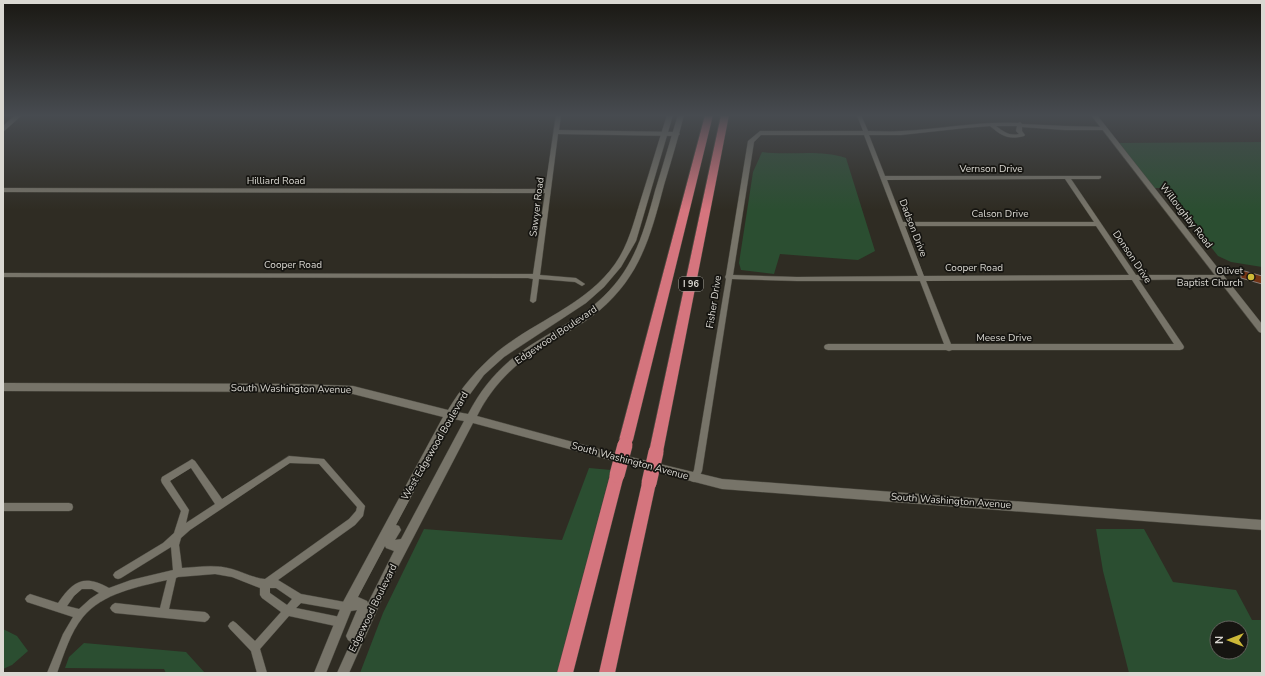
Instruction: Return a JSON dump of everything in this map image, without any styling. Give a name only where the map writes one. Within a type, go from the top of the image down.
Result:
[{"type":"highway","name":"I 96","points":[[565,673],[701,147]]},
{"type":"highway","name":"I 96","points":[[607,673],[656,452],[719,147]]},
{"type":"street","name":"Sawyer Road","points":[[533,301],[554,147]]},
{"type":"street","name":"West Edgewood Boulevard","points":[[320,673],[347,606],[451,414],[466,392],[494,360],[518,342],[563,315],[593,294],[606,282],[622,261],[632,241],[662,147]]},
{"type":"street","name":"Edgewood Boulevard","points":[[344,670],[383,584],[482,397],[519,359],[591,313],[618,288],[630,272],[638,259],[645,240],[673,147]]},
{"type":"street","name":"Fisher Drive","points":[[694,478],[698,471],[750,147]]},
{"type":"street","name":"Dadson Drive","points":[[871,147],[949,348]]},
{"type":"street","name":"Willoughby Road","points":[[1119,147],[1262,330]]},
{"type":"street","name":"Donson Drive","points":[[1067,177],[1180,347]]},
{"type":"street","name":"Vernson Drive","points":[[884,178],[1099,177]]},
{"type":"street","name":"Hilliard Road","points":[[3,190],[548,191]]},
{"type":"street","name":"Calson Drive","points":[[901,224],[1098,224]]},
{"type":"street","name":"Cooper Road","points":[[3,275],[537,277],[576,280],[582,284]]},
{"type":"street","name":"Cooper Road","points":[[728,277],[1221,277]]},
{"type":"street","points":[[519,359],[523,351],[551,332],[547,327],[543,327]]},
{"type":"street","name":"Meese Drive","points":[[828,346],[949,348],[1180,347]]},
{"type":"street","name":"South Washington Avenue","points":[[3,387],[331,388],[372,393],[470,419],[484,421],[694,478],[749,487],[1262,525]]},
{"type":"street","points":[[118,575],[166,546],[177,535],[220,504],[289,459],[321,462],[362,506],[360,513],[352,522],[265,584]]},
{"type":"street","points":[[164,612],[175,575],[175,545],[185,510],[164,480],[192,463],[220,504]]},
{"type":"street","points":[[404,544],[394,546],[390,544],[390,540],[410,500],[412,487]]},
{"type":"street","points":[[3,507],[69,507]]},
{"type":"street","points":[[52,673],[66,637],[80,614],[93,602],[108,593],[131,584],[175,575],[215,570],[232,573],[258,583],[277,584],[298,598],[347,606],[359,603],[363,605],[363,609],[345,655],[344,670]]},
{"type":"street","points":[[61,607],[72,590],[85,584],[98,586],[108,593]]},
{"type":"street","points":[[265,584],[265,595],[288,611],[340,622]]},
{"type":"street","points":[[254,648],[298,598]]},
{"type":"street","points":[[30,599],[61,607],[80,614]]},
{"type":"street","points":[[115,608],[205,617]]},
{"type":"street","points":[[233,626],[254,648],[262,673]]},
{"type":"green space","points":[[1119,147],[1262,147],[1262,267],[1231,262],[1218,256],[1164,188],[1151,188]]},
{"type":"green space","points":[[762,152],[815,153],[836,155],[846,158],[875,251],[858,260],[780,254],[774,274],[741,270],[739,263],[753,172]]},
{"type":"green space","points":[[589,468],[611,470],[557,673],[360,673],[383,613],[424,529],[562,540]]},
{"type":"green space","points":[[1096,529],[1144,529],[1173,582],[1236,590],[1252,620],[1262,620],[1262,673],[1129,673],[1103,571]]},
{"type":"green space","points":[[3,629],[17,636],[28,651],[12,665],[3,669]]},
{"type":"green space","points":[[84,643],[186,652],[205,673],[166,673],[164,669],[65,668],[69,657]]},
{"type":"building","name":"Olivet Baptist Church","points":[[1241,270],[1262,276],[1262,284],[1241,278]]},
{"type":"place","name":"Olivet Baptist Church","points":[[1251,277]]}]
